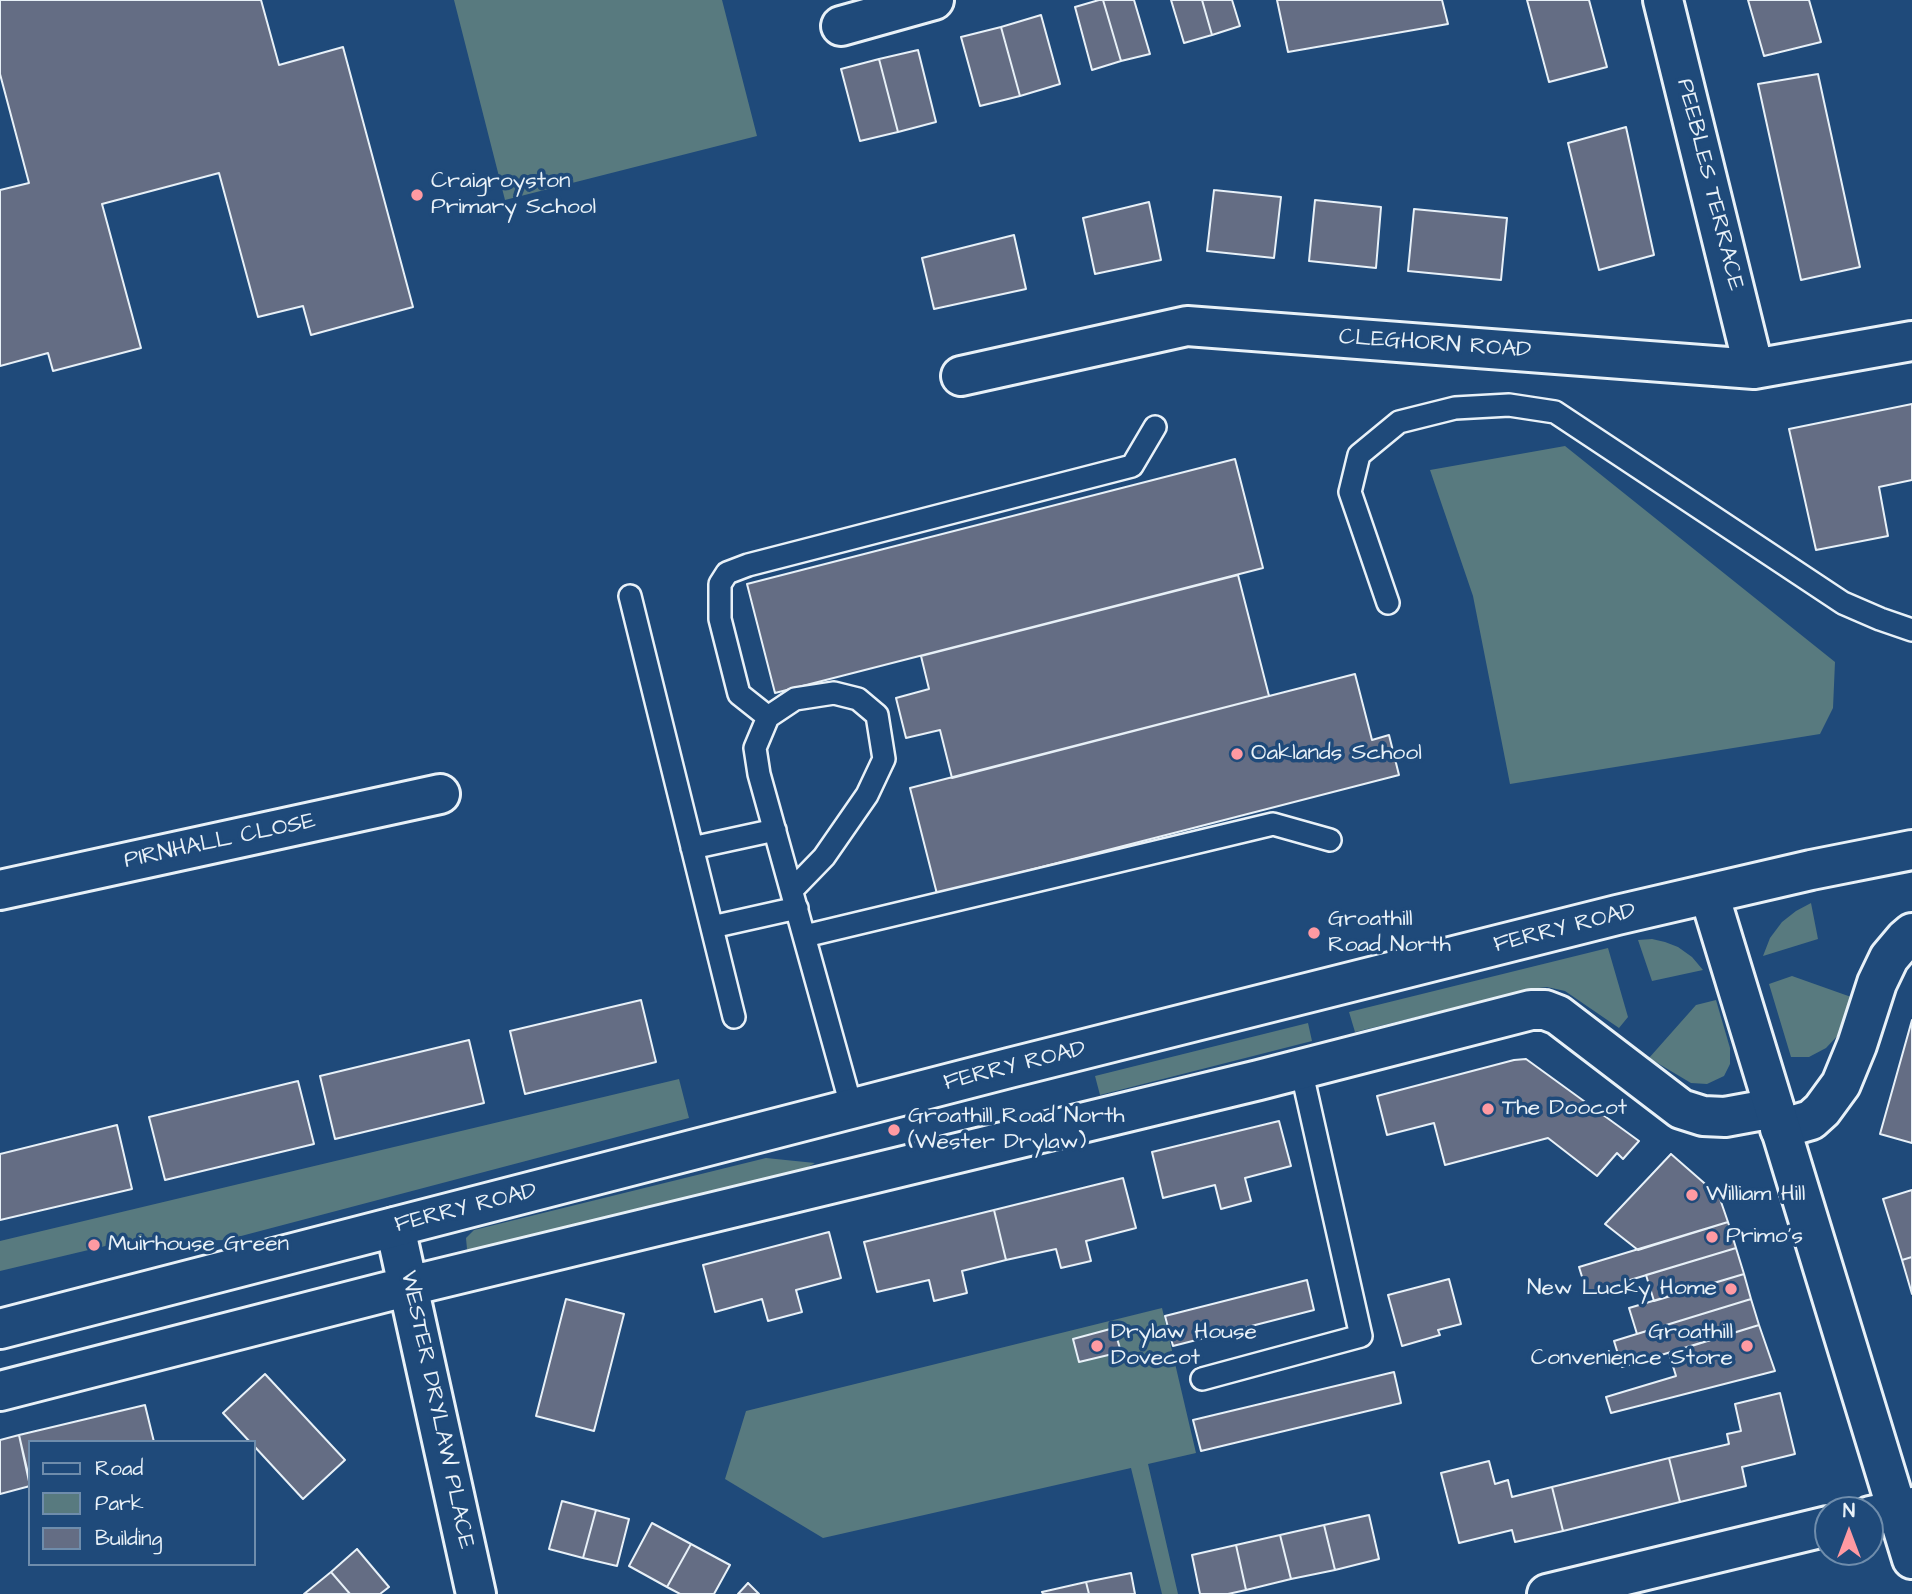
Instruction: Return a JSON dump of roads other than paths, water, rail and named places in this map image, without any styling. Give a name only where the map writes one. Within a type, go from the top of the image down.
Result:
[{"type":"street","points":[[841,26],[934,0]]},
{"type":"street","name":"PEEBLES TERRACE","points":[[1663,0],[1754,369]]},
{"type":"street","name":"CLEGHORN ROAD","points":[[961,376],[1187,326],[1754,369],[1912,341]]},
{"type":"street","name":"PIRNHALL CLOSE","points":[[0,890],[440,794]]},
{"type":"street","name":"FERRY ROAD","points":[[0,1329],[1617,915],[1847,862],[1912,850]]},
{"type":"street","points":[[1709,894],[1893,1511],[1912,1559]]},
{"type":"street","points":[[0,1391],[409,1286],[1301,1069],[1531,1010],[1545,1010],[1558,1015],[1681,1108],[1703,1116],[1811,1120],[1822,1111],[1840,1084],[1857,1045],[1877,983],[1889,958],[1912,933]]},
{"type":"street","name":"WESTER DRYLAW PLACE","points":[[395,1227],[476,1594]]},
{"type":"street","points":[[1547,1594],[1814,1529]]},
{"type":"lane","points":[[1388,603],[1350,492],[1359,455],[1399,422],[1454,408],[1508,405],[1555,412],[1843,603],[1880,620],[1912,630]]},
{"type":"lane","points":[[768,716],[739,694],[720,620],[720,584],[727,573],[748,565],[1132,466],[1155,427]]},
{"type":"lane","points":[[630,596],[734,1017]]},
{"type":"lane","points":[[712,927],[794,899],[867,795],[884,760],[883,744],[877,715],[858,699],[834,693],[794,699],[768,716],[755,748],[775,830],[794,899],[805,936],[852,1109]]},
{"type":"lane","points":[[805,936],[1273,824],[1330,840]]},
{"type":"lane","points":[[692,848],[775,830]]},
{"type":"lane","points":[[1202,1379],[1361,1336],[1301,1069]]},
{"type":"place","name":"Craigroyston Primary School","points":[[417,195]]},
{"type":"place","name":"Oaklands School","points":[[1237,754]]},
{"type":"place","name":"Groathill Road North","points":[[1314,933]]},
{"type":"place","name":"The Doocot","points":[[1488,1109]]},
{"type":"place","name":"Groathill Road North (Wester Drylaw)","points":[[894,1130]]},
{"type":"place","name":"William Hill","points":[[1692,1195]]},
{"type":"place","name":"Primo's","points":[[1712,1237]]},
{"type":"place","name":"Muirhouse Green","points":[[94,1245]]},
{"type":"place","name":"New Lucky Home","points":[[1731,1289]]},
{"type":"place","name":"Drylaw House Dovecot","points":[[1097,1346]]},
{"type":"place","name":"Groathill Convenience Store","points":[[1747,1346]]}]
